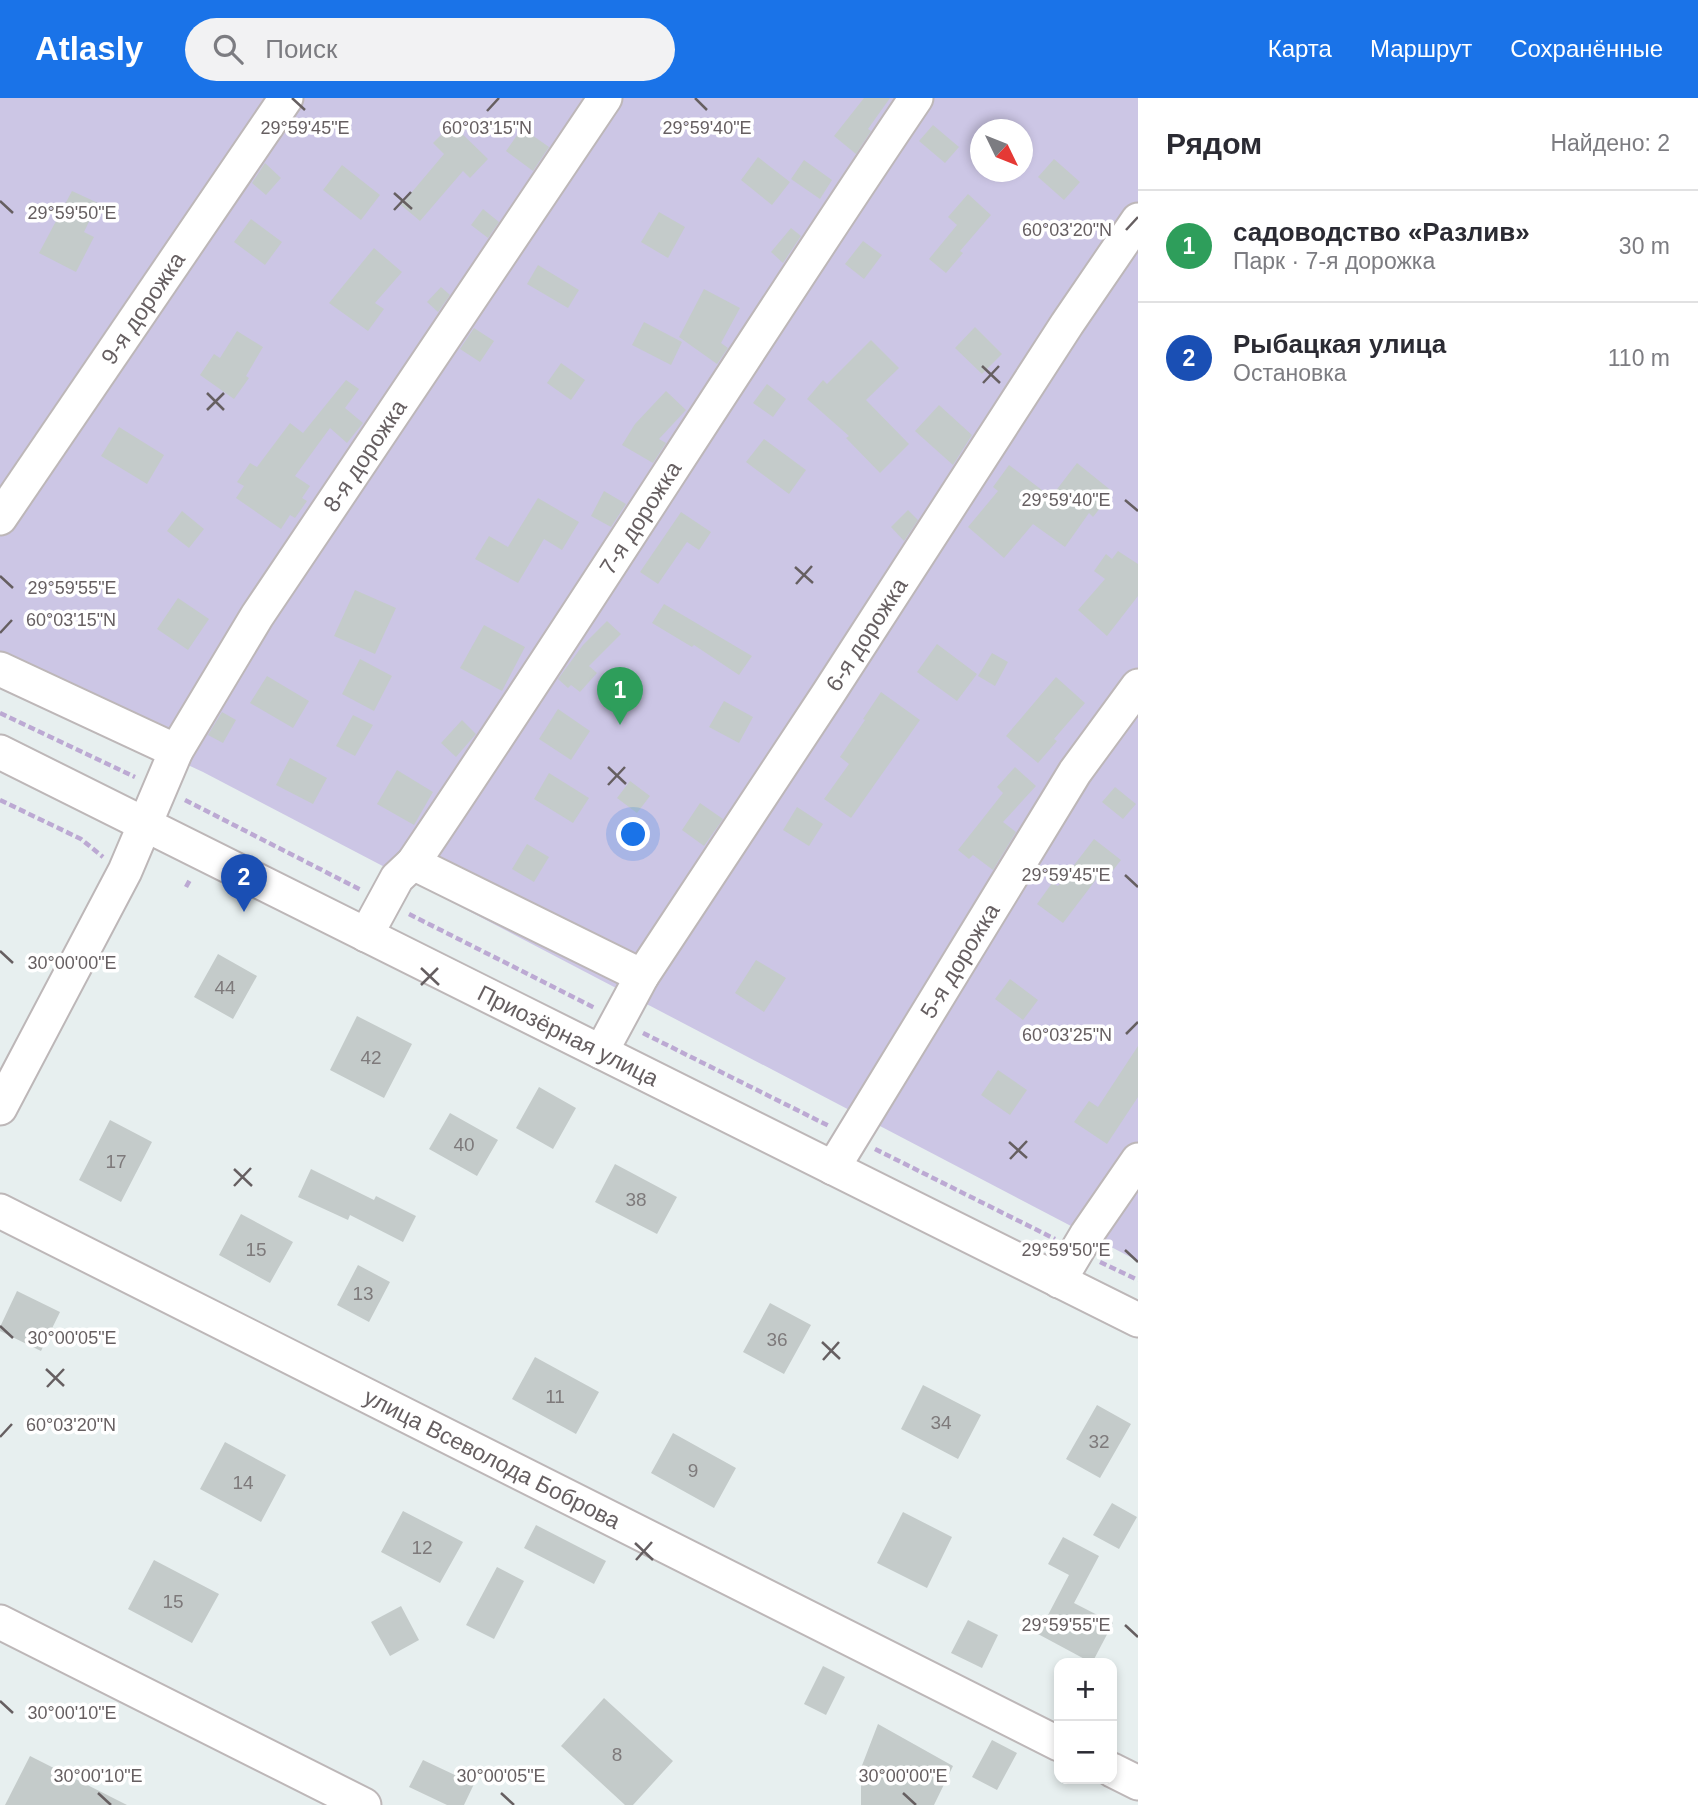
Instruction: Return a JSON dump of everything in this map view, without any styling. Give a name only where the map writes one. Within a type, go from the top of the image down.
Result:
[{"type":"street","name":"9-я дорожка","points":[[0,518],[286,98]]},
{"type":"street","name":"8-я дорожка","points":[[0,1108],[125,870],[176,751],[257,616],[605,98]]},
{"type":"street","name":"7-я дорожка","points":[[366,935],[397,877],[413,863],[535,682],[735,369],[916,98]]},
{"type":"street","name":"6-я дорожка","points":[[601,1052],[642,976],[1067,324],[1138,220]]},
{"type":"street","points":[[0,669],[176,751]]},
{"type":"street","name":"5-я дорожка","points":[[832,1168],[1075,772],[1138,686]]},
{"type":"street","name":"Приозёрная улица","points":[[0,752],[1138,1320]]},
{"type":"street","points":[[413,863],[642,976]]},
{"type":"street","points":[[1059,1281],[1138,1160]]},
{"type":"street","name":"улица Всеволода Боброва","points":[[0,1211],[1054,1741]]},
{"type":"street","points":[[0,1622],[364,1805]]},
{"type":"street","points":[[1117,1772],[1138,1783]]},
{"type":"path","points":[[0,713],[159,788],[1138,1280]]},
{"type":"path","points":[[0,800],[81,839],[108,862]]},
{"type":"shaded area","points":[[0,98],[1138,98],[1138,1261],[203,772],[0,678]]},
{"type":"building","points":[[864,98],[890,98],[868,129],[871,131],[856,154],[834,136]]},
{"type":"building","points":[[452,124],[488,159],[470,178],[463,171],[420,221],[401,205],[444,154],[433,143]]},
{"type":"building","points":[[933,125],[959,147],[945,163],[919,141]]},
{"type":"building","points":[[522,128],[549,147],[533,171],[506,151]]},
{"type":"building","points":[[758,157],[790,182],[772,205],[741,180]]},
{"type":"building","points":[[1054,159],[1080,182],[1064,200],[1038,177]]},
{"type":"building","points":[[804,160],[832,180],[820,199],[791,179]]},
{"type":"building","points":[[265,163],[281,178],[266,195],[252,183]]},
{"type":"building","points":[[342,165],[380,195],[361,220],[323,190]]},
{"type":"building","points":[[72,191],[98,203],[84,232],[94,237],[76,272],[39,253]]},
{"type":"building","points":[[968,194],[991,215],[960,251],[963,253],[946,273],[929,259],[957,225],[948,217]]},
{"type":"building","points":[[483,209],[499,222],[488,238],[471,225]]},
{"type":"building","points":[[659,212],[685,227],[668,258],[641,242]]},
{"type":"building","points":[[251,219],[282,242],[265,265],[234,242]]},
{"type":"building","points":[[791,228],[801,236],[783,263],[771,252]]},
{"type":"building","points":[[863,241],[882,255],[864,279],[845,264]]},
{"type":"building","points":[[374,248],[402,272],[375,303],[384,309],[368,331],[329,303]]},
{"type":"building","points":[[538,265],[579,290],[568,308],[527,284]]},
{"type":"building","points":[[441,287],[450,295],[438,312],[427,302]]},
{"type":"building","points":[[704,289],[740,308],[721,343],[728,348],[717,364],[679,337]]},
{"type":"building","points":[[644,322],[682,342],[671,365],[632,345]]},
{"type":"building","points":[[975,327],[1002,354],[982,374],[955,348]]},
{"type":"building","points":[[474,328],[494,341],[480,362],[460,349]]},
{"type":"building","points":[[237,331],[263,347],[246,376],[249,378],[234,399],[200,375],[214,354],[220,358]]},
{"type":"building","points":[[871,340],[899,368],[866,400],[909,444],[880,473],[846,438],[849,436],[807,399],[823,380],[827,384]]},
{"type":"building","points":[[561,363],[585,380],[571,400],[547,383]]},
{"type":"building","points":[[346,380],[359,389],[345,408],[363,423],[347,443],[330,428],[295,476],[310,486],[302,498],[307,501],[295,518],[290,515],[281,529],[236,498],[244,486],[237,482],[250,463],[257,467],[290,423],[303,433]]},
{"type":"building","points":[[767,384],[786,399],[773,417],[753,403]]},
{"type":"building","points":[[666,391],[686,410],[659,439],[666,443],[653,463],[622,445],[635,424]]},
{"type":"building","points":[[939,405],[972,435],[953,465],[915,431]]},
{"type":"building","points":[[119,427],[164,455],[147,484],[101,456]]},
{"type":"building","points":[[764,439],[806,470],[789,494],[746,462]]},
{"type":"building","points":[[1077,463],[1113,492],[1093,517],[1089,513],[1065,547],[1033,524],[1004,558],[968,527],[998,491],[993,487],[1009,465],[1051,497]]},
{"type":"building","points":[[604,491],[626,504],[611,527],[591,516]]},
{"type":"building","points":[[538,498],[579,522],[562,550],[544,539],[518,583],[475,559],[489,536],[508,547]]},
{"type":"building","points":[[908,510],[918,520],[904,541],[891,527]]},
{"type":"building","points":[[182,511],[204,529],[189,548],[167,531]]},
{"type":"building","points":[[681,512],[711,532],[699,550],[687,542],[658,584],[640,572]]},
{"type":"building","points":[[1118,551],[1138,564],[1138,596],[1107,636],[1078,610],[1105,579],[1094,571],[1106,554],[1112,559]]},
{"type":"building","points":[[355,590],[396,608],[375,654],[334,636]]},
{"type":"building","points":[[178,598],[209,619],[188,650],[157,629]]},
{"type":"building","points":[[664,604],[752,656],[739,675],[694,645],[692,647],[652,623]]},
{"type":"building","points":[[607,621],[621,634],[589,666],[597,673],[580,692],[571,685],[568,688],[558,679],[583,645]]},
{"type":"building","points":[[484,625],[525,647],[502,691],[460,668]]},
{"type":"building","points":[[937,644],[977,674],[957,701],[917,672]]},
{"type":"building","points":[[992,653],[1008,662],[995,686],[978,676]]},
{"type":"building","points":[[360,659],[392,676],[374,711],[342,694]]},
{"type":"building","points":[[267,676],[309,701],[293,728],[250,703]]},
{"type":"building","points":[[1056,677],[1085,703],[1054,739],[1057,741],[1038,763],[1006,736]]},
{"type":"building","points":[[881,692],[920,720],[851,818],[824,799],[849,764],[840,757]]},
{"type":"building","points":[[724,701],[753,717],[739,743],[709,727]]},
{"type":"building","points":[[558,709],[590,731],[571,760],[539,739]]},
{"type":"building","points":[[222,712],[236,720],[223,743],[208,735]]},
{"type":"building","points":[[353,715],[373,725],[355,756],[336,746]]},
{"type":"building","points":[[462,720],[476,734],[456,757],[441,743]]},
{"type":"building","points":[[290,758],[327,778],[313,804],[276,785]]},
{"type":"building","points":[[1015,767],[1036,786],[1003,822],[1016,832],[993,870],[973,855],[969,859],[958,850],[1003,793],[997,787]]},
{"type":"building","points":[[397,770],[433,792],[414,825],[377,804]]},
{"type":"building","points":[[549,773],[589,798],[573,823],[534,799]]},
{"type":"building","points":[[630,781],[650,796],[637,813],[617,798]]},
{"type":"building","points":[[1115,787],[1136,804],[1123,819],[1102,802]]},
{"type":"building","points":[[700,803],[723,819],[704,846],[682,830]]},
{"type":"building","points":[[797,807],[823,824],[809,846],[783,830]]},
{"type":"building","points":[[1094,839],[1121,860],[1104,882],[1098,877],[1063,923],[1037,904],[1052,883],[1058,886]]},
{"type":"building","points":[[527,844],[549,857],[534,882],[512,869]]},
{"type":"building","points":[[218,954],[257,976],[233,1019],[194,997]]},
{"type":"building","points":[[756,960],[786,978],[764,1012],[735,993]]},
{"type":"building","points":[[1010,979],[1038,1000],[1023,1020],[995,999]]},
{"type":"building","points":[[357,1016],[412,1044],[384,1098],[330,1070]]},
{"type":"building","points":[[1138,1046],[1138,1097],[1107,1144],[1074,1122],[1089,1101],[1098,1107]]},
{"type":"building","points":[[998,1070],[1027,1090],[1010,1115],[981,1095]]},
{"type":"building","points":[[539,1087],[576,1108],[553,1149],[516,1128]]},
{"type":"building","points":[[450,1113],[498,1140],[477,1176],[429,1149]]},
{"type":"building","points":[[110,1120],[152,1142],[121,1202],[79,1180]]},
{"type":"building","points":[[615,1164],[677,1197],[657,1234],[595,1202]]},
{"type":"building","points":[[311,1169],[374,1200],[376,1196],[416,1216],[403,1242],[350,1215],[348,1220],[298,1197]]},
{"type":"building","points":[[241,1214],[293,1242],[270,1283],[219,1255]]},
{"type":"building","points":[[358,1265],[390,1282],[369,1322],[337,1305]]},
{"type":"building","points":[[17,1291],[60,1312],[41,1351],[0,1331]]},
{"type":"building","points":[[770,1303],[811,1325],[784,1374],[743,1352]]},
{"type":"building","points":[[535,1357],[599,1392],[576,1434],[512,1399]]},
{"type":"building","points":[[923,1385],[981,1415],[958,1459],[901,1429]]},
{"type":"building","points":[[1097,1405],[1131,1424],[1100,1478],[1066,1459]]},
{"type":"building","points":[[673,1433],[736,1468],[714,1508],[651,1473]]},
{"type":"building","points":[[225,1442],[286,1475],[261,1522],[200,1489]]},
{"type":"building","points":[[1112,1503],[1137,1517],[1119,1549],[1093,1535]]},
{"type":"building","points":[[403,1511],[463,1542],[440,1583],[381,1552]]},
{"type":"building","points":[[903,1512],[952,1537],[927,1588],[877,1563]]},
{"type":"building","points":[[536,1525],[606,1561],[594,1584],[524,1548]]},
{"type":"building","points":[[1063,1537],[1099,1556],[1074,1603],[1113,1623],[1095,1658],[1083,1658],[1038,1634],[1069,1575],[1048,1564]]},
{"type":"building","points":[[154,1560],[219,1594],[192,1643],[128,1609]]},
{"type":"building","points":[[497,1567],[524,1581],[494,1639],[466,1625]]},
{"type":"building","points":[[401,1606],[419,1640],[390,1656],[371,1622]]},
{"type":"building","points":[[968,1620],[998,1635],[982,1668],[951,1653]]},
{"type":"building","points":[[823,1666],[845,1677],[826,1715],[804,1704]]},
{"type":"building","points":[[604,1698],[673,1761],[633,1805],[625,1805],[561,1746]]},
{"type":"building","points":[[878,1724],[953,1766],[934,1805],[861,1805],[861,1768]]},
{"type":"building","points":[[992,1740],[1017,1753],[997,1790],[972,1777]]},
{"type":"building","points":[[30,1756],[127,1805],[5,1805]]},
{"type":"building","points":[[423,1760],[474,1784],[464,1805],[447,1805],[409,1787]]},
{"type":"place","name":"садоводство «Разлив»","points":[[620,725]]},
{"type":"place","name":"Рыбацкая улица","points":[[244,912]]}]
